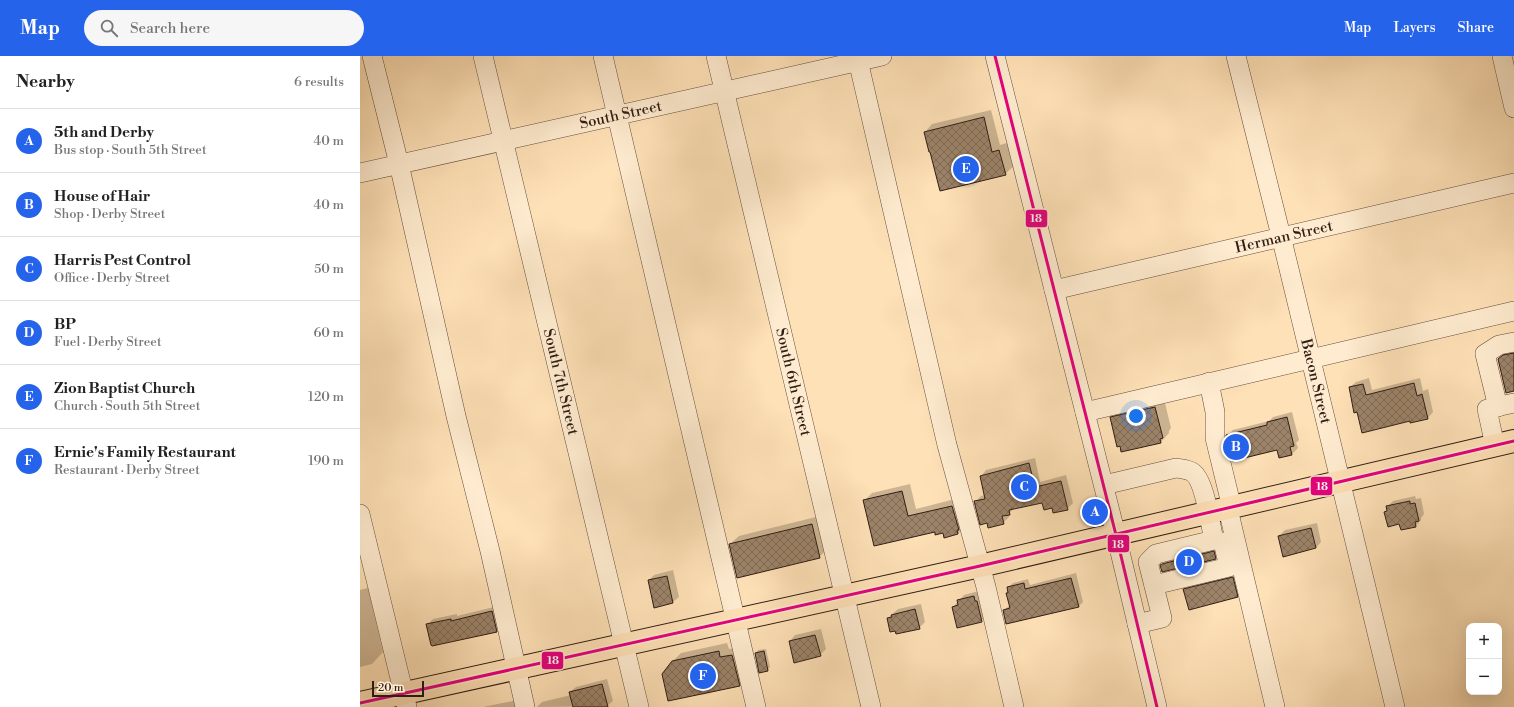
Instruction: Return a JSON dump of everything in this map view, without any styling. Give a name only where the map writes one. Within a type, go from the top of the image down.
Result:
[{"type":"main road","points":[[360,702],[405,700],[516,668],[980,566],[1505,443]]},
{"type":"street","points":[[372,56],[399,164],[449,386],[490,551],[525,707]]},
{"type":"street","name":"South 7th Street","points":[[483,56],[639,707]]},
{"type":"street","points":[[603,56],[756,707]]},
{"type":"street","name":"South 6th Street","points":[[716,56],[871,707]]},
{"type":"street","name":"South Street","points":[[360,173],[724,91],[858,59],[882,56]]},
{"type":"street","points":[[995,56],[1104,485],[1156,707]]},
{"type":"street","name":"Bacon Street","points":[[1236,56],[1311,358],[1395,707]]},
{"type":"street","points":[[1502,56],[1514,108]]},
{"type":"street","points":[[858,59],[947,445],[980,566],[1014,707]]},
{"type":"street","name":"Herman Street","points":[[1054,290],[1514,183]]},
{"type":"street","points":[[1085,412],[1514,311]]},
{"type":"street","points":[[1505,443],[1487,409],[1506,405],[1485,354],[1499,345],[1514,342]]},
{"type":"street","points":[[1209,382],[1215,412],[1215,438],[1223,510],[1275,707]]},
{"type":"street","points":[[1104,485],[1170,470],[1185,469],[1192,472],[1198,478],[1203,492],[1223,510]]},
{"type":"street","points":[[1214,540],[1223,510]]},
{"type":"street","points":[[360,514],[405,700]]},
{"type":"street","points":[[1161,524],[1168,551]]},
{"type":"street","points":[[1128,585],[1153,582],[1229,567],[1222,538],[1156,554],[1148,562],[1153,582],[1162,618],[1137,624]]},
{"type":"building","points":[[984,117],[992,152],[999,150],[1006,175],[940,191],[924,132]]},
{"type":"building","points":[[1514,353],[1514,391],[1506,393],[1498,359],[1503,355]]},
{"type":"building","points":[[1414,383],[1417,396],[1422,394],[1428,419],[1410,423],[1410,421],[1362,433],[1357,412],[1354,413],[1349,387],[1363,384],[1366,395]]},
{"type":"building","points":[[1155,407],[1163,438],[1160,439],[1161,443],[1121,452],[1120,446],[1117,447],[1110,417]]},
{"type":"building","points":[[1287,417],[1294,446],[1290,447],[1292,455],[1279,458],[1277,450],[1232,461],[1226,435],[1267,425],[1267,422]]},
{"type":"building","points":[[1029,463],[1035,487],[1061,481],[1068,510],[1053,513],[1052,508],[1044,510],[1042,503],[1009,510],[1010,515],[1002,516],[1004,524],[988,528],[987,523],[980,525],[974,501],[985,499],[980,476]]},
{"type":"building","points":[[902,491],[908,516],[952,506],[959,530],[957,530],[958,534],[944,538],[943,533],[935,535],[935,532],[874,546],[863,500]]},
{"type":"building","points":[[1410,501],[1410,504],[1415,503],[1419,521],[1415,522],[1416,527],[1401,530],[1399,524],[1388,527],[1384,512],[1387,511],[1386,506]]},
{"type":"building","points":[[812,524],[820,558],[737,578],[729,544]]},
{"type":"building","points":[[1311,528],[1316,548],[1283,557],[1278,536]]},
{"type":"building","points":[[1214,551],[1216,559],[1162,572],[1160,565],[1162,564]]},
{"type":"building","points":[[667,576],[673,603],[654,608],[648,580]]},
{"type":"building","points":[[1233,577],[1238,597],[1189,610],[1183,589]]},
{"type":"building","points":[[1071,578],[1079,607],[1006,624],[1003,610],[1010,608],[1006,593],[1008,593],[1007,587],[1024,583],[1025,589]]},
{"type":"building","points":[[974,596],[975,601],[977,601],[982,622],[957,628],[952,607],[958,605],[957,600]]},
{"type":"building","points":[[915,609],[920,629],[896,634],[895,631],[890,632],[887,618],[892,617],[891,615]]},
{"type":"building","points":[[492,611],[497,632],[431,645],[426,624],[451,619],[451,621]]},
{"type":"building","points":[[815,635],[821,656],[794,663],[789,641]]},
{"type":"building","points":[[719,651],[720,657],[732,655],[740,686],[668,701],[662,674],[672,661]]},
{"type":"building","points":[[764,651],[768,671],[759,673],[755,653]]},
{"type":"building","points":[[602,684],[608,707],[573,707],[569,692]]},
{"type":"transit line","name":"18","points":[[995,56],[1116,535],[1157,707]]},
{"type":"transit line","name":"18","points":[[360,703],[980,566],[1514,441]]},
{"type":"place","name":"Zion Baptist Church","points":[[966,169]]},
{"type":"place","name":"House of Hair","points":[[1236,447]]},
{"type":"place","name":"Harris Pest Control","points":[[1024,487]]},
{"type":"place","name":"5th and Derby","points":[[1095,512]]},
{"type":"place","name":"BP","points":[[1189,562]]},
{"type":"place","name":"Ernie's Family Restaurant","points":[[703,676]]}]
